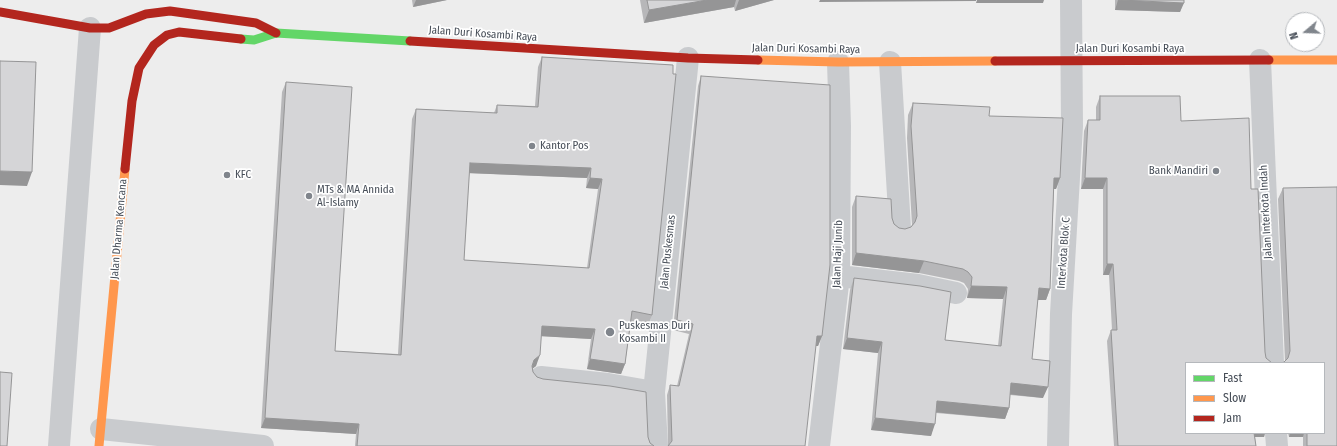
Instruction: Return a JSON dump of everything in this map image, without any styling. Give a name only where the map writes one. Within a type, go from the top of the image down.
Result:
[{"type":"main road","points":[[154,45],[162,0]]},
{"type":"main road","name":"Jalan Duri Kosambi Raya","points":[[0,12],[90,28],[109,28],[146,14],[160,11],[170,11],[256,23],[276,33]]},
{"type":"main road","name":"Jalan Duri Kosambi Raya","points":[[180,32],[254,40],[276,33],[688,58],[838,62],[1337,60]]},
{"type":"main road","name":"Jalan Dharma Kencana","points":[[100,438],[132,102],[139,68],[154,45],[166,35],[180,32]]},
{"type":"street","name":"Interkota Blok C","points":[[1058,446],[1060,314],[1072,126],[1070,0]]},
{"type":"street","points":[[59,446],[90,28]]},
{"type":"street","name":"Jalan Puskesmas","points":[[657,446],[654,392],[688,58]]},
{"type":"street","name":"Jalan Interkota Indah","points":[[1260,60],[1273,362]]},
{"type":"street","name":"Jalan Haji Junib","points":[[819,446],[838,276],[840,126],[838,62]]},
{"type":"street","points":[[890,62],[900,228]]},
{"type":"street","points":[[838,276],[918,285],[956,293]]},
{"type":"street","points":[[541,378],[608,384],[654,392]]},
{"type":"street","points":[[1276,434],[1277,446]]},
{"type":"street","points":[[100,438],[263,446]]},
{"type":"building","points":[[647,0],[707,0],[649,10]]},
{"type":"building","points":[[1121,0],[1184,0],[1184,3]]},
{"type":"building","points":[[542,57],[673,65],[673,74],[676,74],[652,315],[632,311],[625,364],[590,359],[595,329],[542,326],[540,355],[534,360],[532,366],[533,372],[537,377],[543,379],[610,386],[646,392],[648,437],[650,443],[654,446],[357,446],[359,424],[265,418],[286,82],[352,87],[335,351],[401,355],[416,109],[497,113],[497,105],[538,107]],"holes":[[[470,163],[591,168],[590,178],[602,179],[589,268],[464,260]]]},
{"type":"building","points":[[0,61],[36,62],[32,172],[0,171]]},
{"type":"building","points":[[701,76],[830,85],[830,265],[822,336],[817,336],[805,446],[668,446],[672,441],[670,385],[679,386],[693,324],[677,320]]},
{"type":"building","points":[[1100,96],[1180,96],[1181,121],[1249,118],[1251,189],[1258,189],[1265,352],[1266,358],[1271,362],[1185,362],[1185,434],[1254,434],[1256,446],[1118,446],[1111,330],[1117,330],[1113,264],[1107,264],[1107,178],[1085,178],[1088,120],[1100,120]]},
{"type":"building","points":[[913,103],[990,107],[989,116],[1063,118],[1060,178],[1054,178],[1050,289],[1039,288],[1032,359],[1050,361],[1048,387],[1011,383],[1009,408],[937,401],[935,424],[875,418],[882,342],[847,338],[854,278],[920,286],[951,292],[945,340],[1001,346],[1007,287],[971,286],[972,277],[963,269],[924,261],[856,253],[856,196],[891,199],[892,218],[894,224],[899,228],[905,229],[911,227],[915,222],[917,216],[911,126]]},
{"type":"building","points":[[1337,187],[1337,446],[1307,446],[1307,434],[1325,434],[1325,362],[1284,362],[1288,358],[1290,351],[1283,188]]},
{"type":"building","points":[[0,372],[12,373],[7,446],[0,446]]},
{"type":"traffic: fast","points":[[241,39],[254,40],[276,33],[410,41]]},
{"type":"traffic: slow","points":[[758,60],[838,62],[995,61]]},
{"type":"traffic: slow","points":[[1269,60],[1337,60]]},
{"type":"traffic: slow","points":[[99,446],[125,169]]},
{"type":"traffic: jam","points":[[0,12],[90,28],[109,28],[146,14],[170,11],[256,23],[276,33]]},
{"type":"traffic: jam","points":[[125,169],[132,101],[139,68],[154,45],[167,35],[179,32],[241,39]]},
{"type":"traffic: jam","points":[[410,41],[688,58],[758,60]]},
{"type":"traffic: jam","points":[[995,61],[1269,60]]},
{"type":"place","name":"Kantor Pos","points":[[532,146]]},
{"type":"place","name":"Bank Mandiri","points":[[1216,171]]},
{"type":"place","name":"KFC","points":[[227,175]]},
{"type":"place","name":"MTs & MA Annida Al-Islamy","points":[[309,196]]},
{"type":"place","name":"Puskesmas Duri Kosambi II","points":[[610,332]]}]
